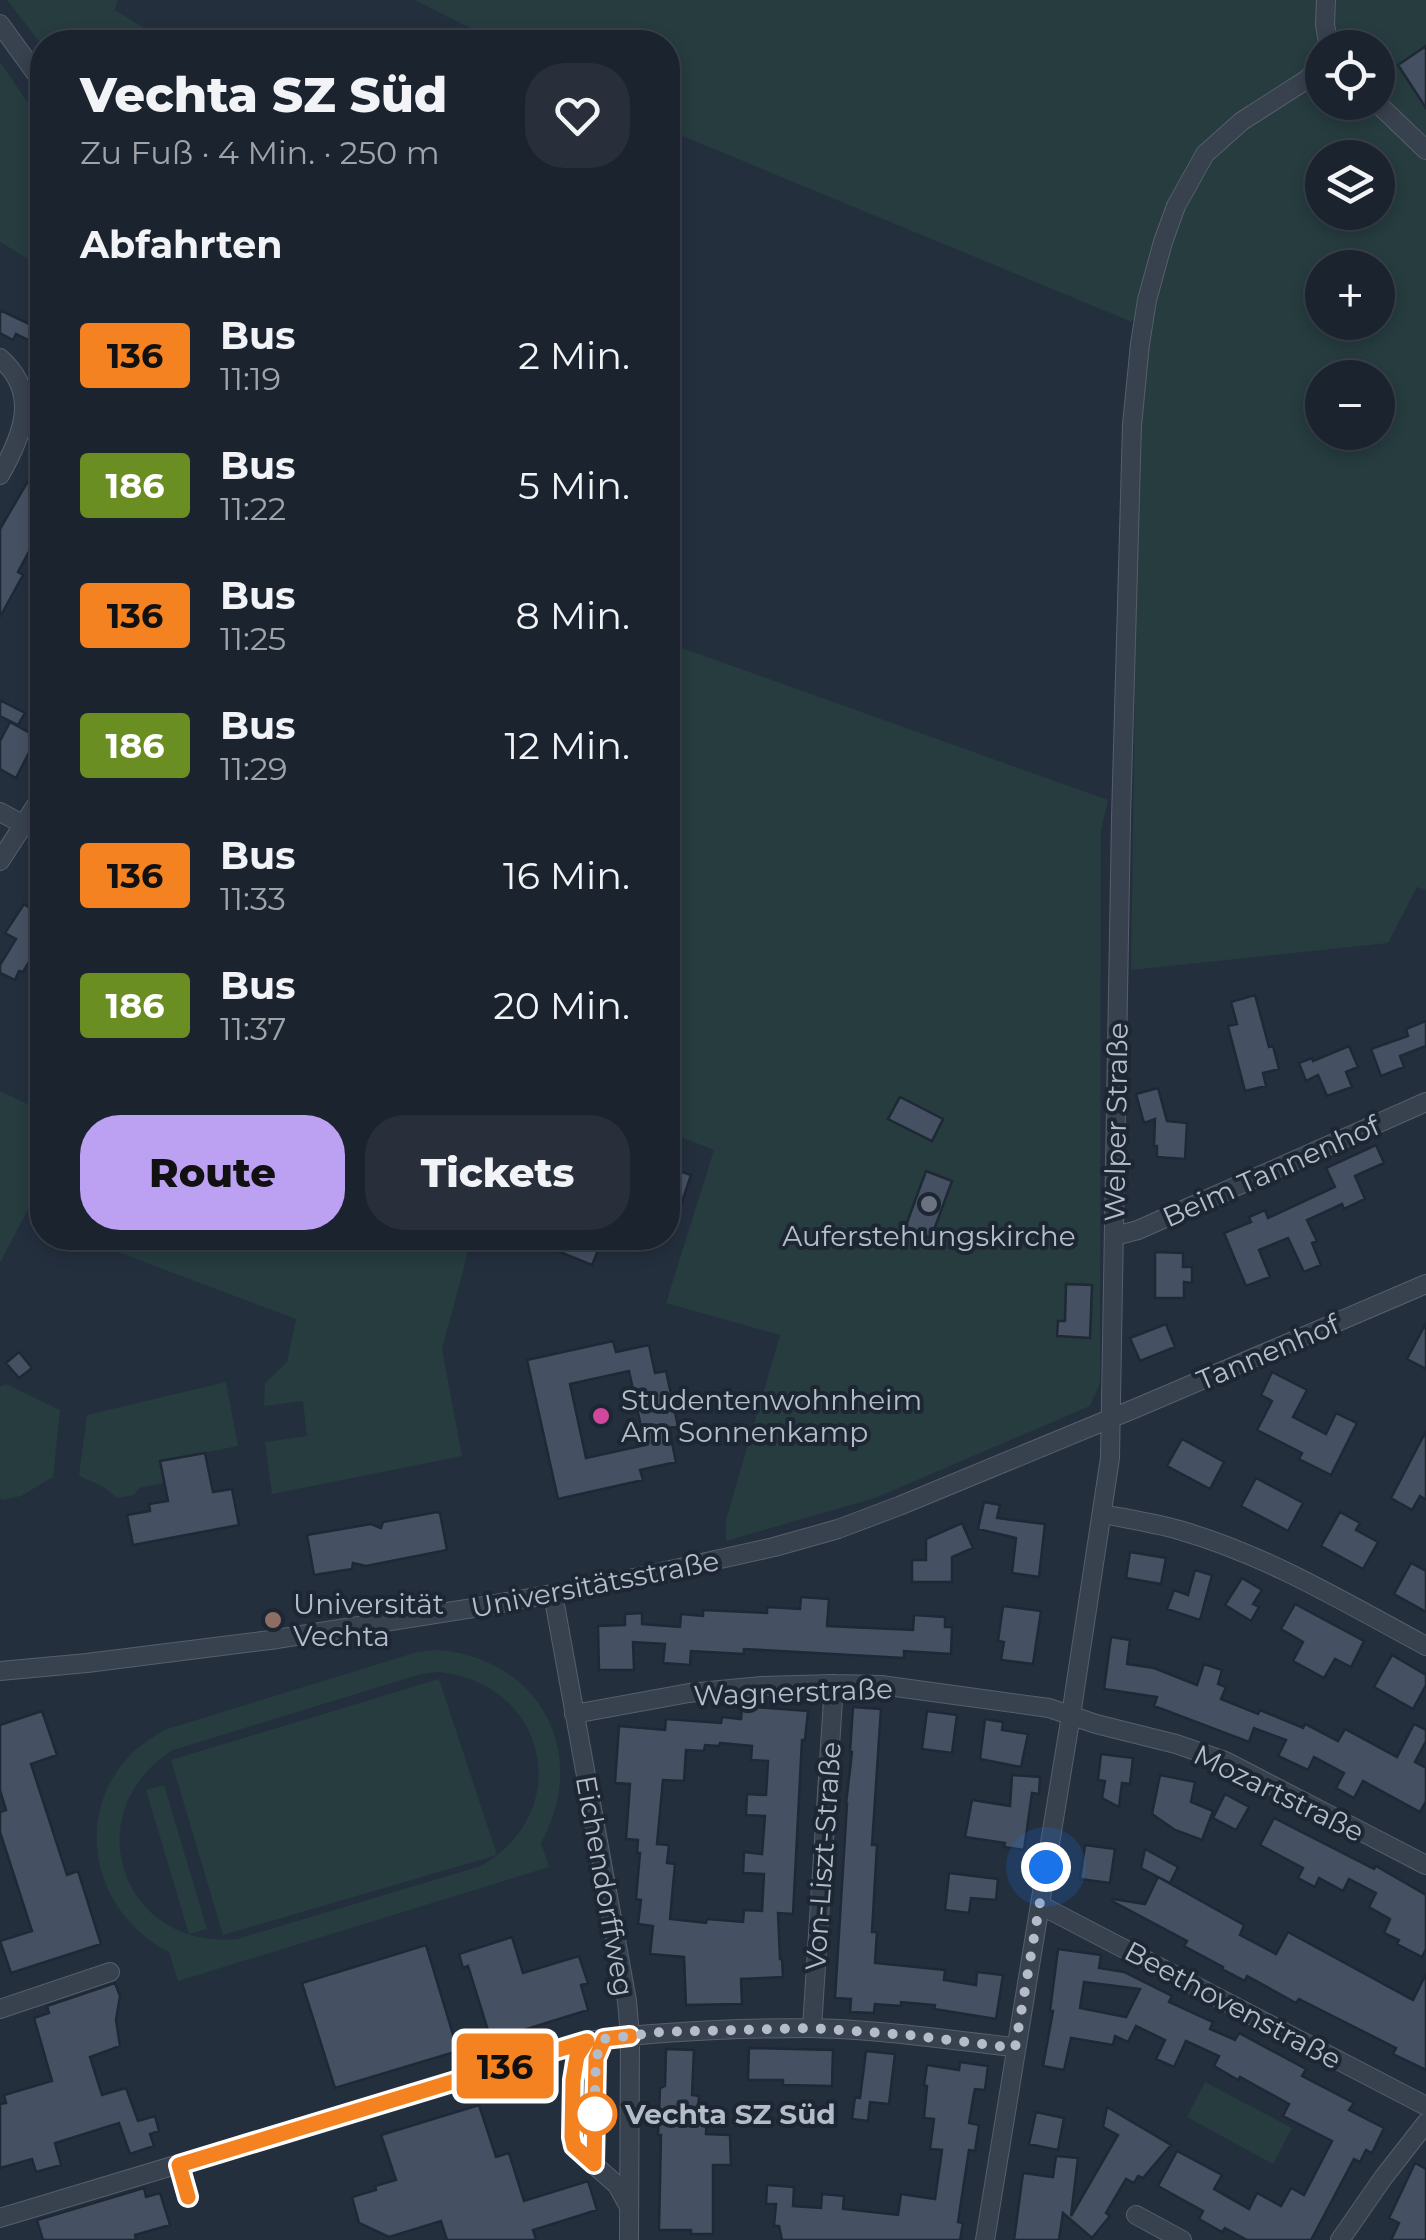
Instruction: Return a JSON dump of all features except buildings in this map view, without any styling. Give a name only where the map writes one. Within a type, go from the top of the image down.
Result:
[{"type":"street","points":[[1325,30],[1326,0]]},
{"type":"street","points":[[0,24],[30,65]]},
{"type":"street","name":"Welper Straße","points":[[984,2240],[1110,1458],[1132,426],[1147,300],[1176,206],[1204,154],[1242,121],[1305,81]]},
{"type":"street","points":[[1394,120],[1426,150]]},
{"type":"street","points":[[0,358],[12,369],[23,389],[23,417],[18,443],[0,475]]},
{"type":"street","points":[[0,812],[24,825]]},
{"type":"street","points":[[0,861],[30,815]]},
{"type":"street","name":"Beim Tannenhof","points":[[1114,1236],[1138,1230],[1426,1102]]},
{"type":"street","name":"Tannenhof","points":[[1110,1419],[1426,1284]]},
{"type":"street","name":"Universitätsstraße","points":[[0,1670],[270,1640],[553,1594],[724,1559],[838,1529],[1110,1419]]},
{"type":"street","points":[[1103,1514],[1178,1530],[1234,1549],[1283,1570],[1426,1646]]},
{"type":"street","name":"Eichendorffweg","points":[[553,1594],[627,2001],[629,2240]]},
{"type":"street","name":"Wagnerstraße","points":[[574,1714],[689,1693],[834,1684],[956,1694],[1071,1715]]},
{"type":"street","name":"Von-Liszt-Straße","points":[[812,2028],[834,1684]]},
{"type":"street","name":"Mozartstraße","points":[[1071,1715],[1225,1761],[1426,1865]]},
{"type":"street","name":"Beethovenstraße","points":[[1040,1905],[1426,2106]]},
{"type":"street","points":[[0,2009],[110,1972]]},
{"type":"street","points":[[0,2218],[596,2040],[661,2032],[812,2028],[1015,2048]]},
{"type":"street","points":[[596,2040],[577,2056],[572,2137],[574,2146],[617,2185],[628,2206]]},
{"type":"street","points":[[1340,2240],[1426,2122]]},
{"type":"street","points":[[179,2165],[188,2197]]},
{"type":"street","points":[[1136,2215],[1182,2240]]},
{"type":"green space","points":[[7,0],[118,0],[115,10],[147,30],[30,30]]},
{"type":"green space","points":[[415,0],[1426,0],[1426,890],[1417,887],[1388,943],[1131,970],[1139,401],[1150,327],[680,135],[680,30],[474,30]]},
{"type":"green space","points":[[0,62],[30,106],[30,260],[0,242]]},
{"type":"green space","points":[[680,647],[1108,800],[1101,830],[1100,1383],[1090,1406],[875,1498],[726,1541],[726,1520],[780,1335],[666,1303],[714,1150],[680,1137]]},
{"type":"green space","points":[[0,1091],[30,1105],[30,1205],[0,1263]]},
{"type":"green space","points":[[112,1250],[469,1250],[442,1349],[462,1456],[272,1494],[265,1442],[307,1436],[303,1401],[264,1406],[265,1383],[287,1362],[296,1319]]},
{"type":"green space","points":[[226,1382],[238,1446],[161,1461],[164,1483],[139,1488],[134,1495],[117,1498],[104,1487],[79,1476],[87,1415]]},
{"type":"green space","points":[[6,1384],[60,1410],[53,1477],[21,1496],[2,1500],[0,1387]]},
{"type":"green space","points":[[437,1650],[473,1657],[503,1670],[528,1690],[546,1715],[557,1744],[560,1776],[555,1809],[541,1843],[549,1867],[178,1981],[169,1952],[143,1935],[123,1914],[108,1889],[99,1862],[101,1805],[113,1778],[132,1753],[164,1730],[417,1652]],"holes":[[[437,1672],[474,1681],[504,1698],[525,1723],[536,1752],[538,1783],[530,1814],[511,1842],[481,1866],[237,1939],[197,1937],[164,1923],[140,1900],[125,1871],[120,1840],[125,1807],[143,1776],[173,1750],[421,1674]]]},
{"type":"green space","points":[[439,1679],[497,1855],[223,1935],[171,1760]]},
{"type":"green space","points":[[164,1785],[207,1929],[189,1934],[146,1790]]},
{"type":"green space","points":[[1205,2082],[1292,2128],[1273,2164],[1187,2117]]},
{"type":"bus line","name":"136","points":[[188,2197],[179,2165],[587,2041],[577,2056],[573,2080],[572,2137],[574,2146],[594,2164],[596,2058],[604,2039],[630,2036]]},
{"type":"place","name":"Auferstehungskirche","points":[[929,1204]]},
{"type":"place","name":"Studentenwohnheim Am Sonnenkamp","points":[[601,1416]]},
{"type":"place","name":"Universität Vechta","points":[[273,1620]]},
{"type":"place","name":"Vechta SZ Süd","points":[[595,2114]]},
{"type":"route","points":[[595,2114],[594,2129],[596,2058],[604,2039],[661,2032],[812,2028],[1015,2048],[1046,1867]]}]
